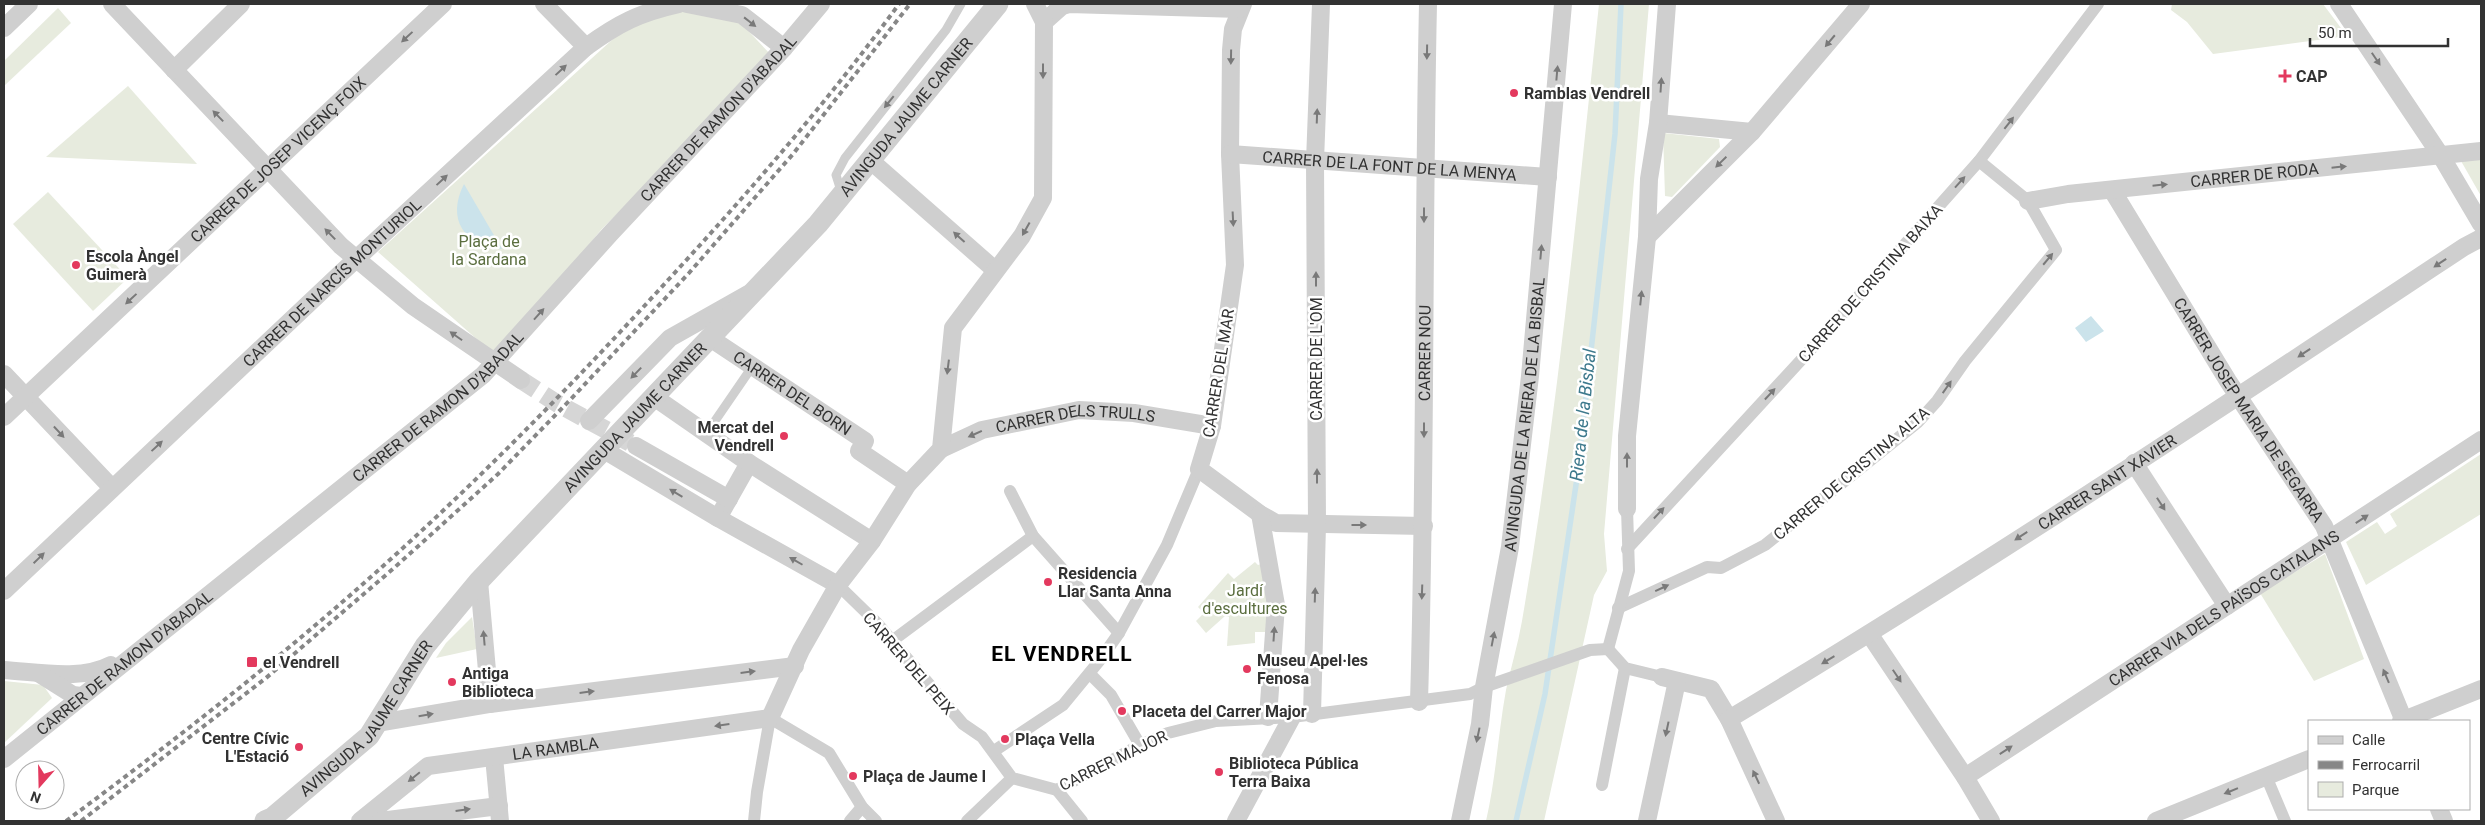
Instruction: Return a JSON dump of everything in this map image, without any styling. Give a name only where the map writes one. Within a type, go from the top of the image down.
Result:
[{"type":"street","points":[[4,28],[29,4]]},
{"type":"street","points":[[112,4],[357,260],[413,306],[521,380]]},
{"type":"street","points":[[174,70],[241,4]]},
{"type":"street","name":"CARRER DE JOSEP VICENÇ FOIX","points":[[4,417],[443,4]]},
{"type":"street","points":[[544,4],[586,47]]},
{"type":"street","name":"CARRER DE NARCÍS MONTURIOL","points":[[4,591],[586,47],[612,28],[643,12],[679,4]]},
{"type":"street","points":[[687,4],[742,15],[784,48]]},
{"type":"street","name":"AVINGUDA JAUME CARNER","points":[[270,820],[363,742],[378,723],[426,646],[479,581],[818,224],[998,4]]},
{"type":"street","points":[[754,821],[770,718],[838,585],[872,542],[908,484],[942,449],[953,328],[1022,236],[1043,198],[1044,22],[1035,4]]},
{"type":"street","points":[[1044,22],[1062,6],[1068,4],[1242,7]]},
{"type":"street","name":"CARRER DE L'OM","points":[[1312,714],[1317,525],[1315,161],[1321,4]]},
{"type":"street","name":"CARRER NOU","points":[[1419,702],[1424,526],[1424,170],[1428,4]]},
{"type":"street","name":"AVINGUDA DE LA RIERA DE LA BISBAL","points":[[1460,821],[1490,685],[1511,537],[1530,376],[1562,4]]},
{"type":"street","points":[[1667,4],[1658,123],[1650,179],[1648,237],[1627,436],[1627,549],[1629,571],[1608,649],[1624,668],[1711,689],[1729,719],[1776,821]]},
{"type":"street","points":[[1648,237],[1752,132],[1861,4]]},
{"type":"street","name":"CARRER DE CRISTINA BAIXA","points":[[1627,549],[1825,334],[1979,161],[2098,4]]},
{"type":"street","points":[[2339,4],[2441,156],[2481,224]]},
{"type":"street","name":"CARRER DE RAMON D'ABADAL","points":[[4,759],[496,364],[610,234],[784,48],[817,6]]},
{"type":"street","name":"CARRER DEL MAR","points":[[994,751],[1063,705],[1090,674],[1118,633],[1167,545],[1199,469],[1212,426],[1235,265],[1230,154],[1231,50],[1233,29],[1242,7]]},
{"type":"street","points":[[1658,123],[1752,132]]},
{"type":"street","name":"CARRER DE RODA","points":[[2028,201],[2068,194],[2481,151]]},
{"type":"street","name":"CARRER DE LA FONT DE LA MENYA","points":[[1230,154],[1315,161],[1361,162],[1424,170],[1548,177]]},
{"type":"street","points":[[871,161],[995,270]]},
{"type":"street","name":"CARRER DE CRISTINA ALTA","points":[[1618,608],[1707,567],[1721,568],[1764,545],[1918,422],[1937,401],[1971,354],[2056,250],[2028,201],[1979,161]]},
{"type":"street","name":"CARRER JOSEP MARIA DE SEGARRA","points":[[2112,190],[2238,396],[2324,526],[2403,720]]},
{"type":"street","name":"CARRER SANT XAVIER","points":[[1729,719],[1870,635],[2464,247],[2481,238]]},
{"type":"street","points":[[589,421],[670,338],[739,297],[755,291]]},
{"type":"street","name":"CARRER DEL BORN","points":[[710,338],[865,441],[859,451],[908,484]]},
{"type":"street","points":[[4,374],[112,488]]},
{"type":"street","points":[[654,397],[749,463],[872,542]]},
{"type":"street","name":"CARRER DELS TRULLS","points":[[942,449],[982,430],[1079,410],[1134,413],[1212,426]]},
{"type":"street","name":"CARRER VIA DELS PAÏSOS CATALANS","points":[[1965,777],[2481,440]]},
{"type":"street","points":[[636,446],[729,499]]},
{"type":"street","points":[[604,450],[718,518],[838,585]]},
{"type":"street","points":[[718,518],[749,463]]},
{"type":"street","points":[[2134,463],[2227,606]]},
{"type":"street","points":[[1199,469],[1260,514],[1276,523],[1424,526]]},
{"type":"street","points":[[1010,491],[1033,536],[1118,633]]},
{"type":"street","points":[[1260,514],[1276,605],[1268,717]]},
{"type":"street","points":[[892,641],[1033,536]]},
{"type":"street","points":[[479,581],[490,704]]},
{"type":"street","name":"CARRER DEL PEIX","points":[[838,585],[892,641],[963,724],[982,737],[994,751]]},
{"type":"street","points":[[1870,635],[1965,777],[1991,821]]},
{"type":"street","points":[[4,670],[93,673],[140,648]]},
{"type":"street","name":"CARRER MAJOR","points":[[1052,789],[1168,733],[1216,721],[1292,717],[1470,694],[1490,685],[1590,650],[1608,649]]},
{"type":"street","points":[[378,723],[490,704],[795,666]]},
{"type":"street","points":[[1602,785],[1624,668]]},
{"type":"street","points":[[38,672],[73,695],[81,696]]},
{"type":"street","points":[[1090,674],[1108,692],[1140,745]]},
{"type":"street","points":[[1647,821],[1669,679]]},
{"type":"street","points":[[2405,720],[2481,689]]},
{"type":"street","points":[[1236,821],[1292,717]]},
{"type":"street","points":[[770,718],[829,753],[862,807],[876,821]]},
{"type":"street","name":"LA RAMBLA","points":[[360,821],[428,766],[770,718]]},
{"type":"street","points":[[994,751],[1011,779],[1052,789],[1082,821]]},
{"type":"street","points":[[380,821],[499,813],[494,757]]},
{"type":"street","points":[[2156,821],[2308,759]]},
{"type":"street","points":[[2266,776],[2285,821]]},
{"type":"street","points":[[967,821],[1011,779]]},
{"type":"street","points":[[850,821],[862,807]]},
{"type":"lane","points":[[842,195],[836,175],[845,158],[946,30],[961,4]]},
{"type":"lane","points":[[706,434],[752,367]]},
{"type":"green space","points":[[1599,4],[1649,4],[1604,534],[1607,571],[1594,595],[1544,821],[1486,821],[1506,690],[1519,638],[1546,468],[1583,159]]},
{"type":"green space","points":[[2172,4],[2323,4],[2347,36],[2213,54],[2187,22],[2171,10]]},
{"type":"green space","points":[[58,8],[71,23],[4,86],[4,61]]},
{"type":"green space","name":"Plaça de la Sardana","points":[[688,9],[740,22],[772,56],[601,230],[497,357],[378,252],[634,20]]},
{"type":"green space","points":[[128,86],[197,164],[46,157]]},
{"type":"green space","points":[[1663,133],[1719,139],[1720,147],[1672,197],[1665,196]]},
{"type":"green space","points":[[2481,159],[2481,196],[2461,161]]},
{"type":"green space","points":[[48,192],[128,278],[93,311],[13,224]]},
{"type":"green space","points":[[2481,454],[2481,514],[2366,585],[2346,542],[2377,522],[2385,534],[2397,526],[2390,514]]},
{"type":"green space","points":[[2325,554],[2364,659],[2314,681],[2260,593]]},
{"type":"green space","name":"Jardí d'escultures","points":[[1255,562],[1258,565],[1261,564],[1271,606],[1269,632],[1255,632],[1255,643],[1227,646],[1229,617],[1225,616],[1206,633],[1196,621],[1204,613],[1198,607],[1228,573],[1234,579]]},
{"type":"green space","points":[[472,617],[477,649],[436,658],[446,643]]},
{"type":"green space","points":[[4,681],[43,685],[52,698],[4,743]]},
{"type":"water","points":[[464,184],[502,249],[489,247],[478,242],[462,228],[458,219],[457,208]]},
{"type":"water","points":[[2091,316],[2104,331],[2086,342],[2075,328]]},
{"type":"waterway","name":"Riera de la Bisbal","points":[[1516,821],[1545,694],[1577,478],[1615,134],[1621,4]]},
{"type":"tunnel","points":[[521,380],[558,404],[636,446]]},
{"type":"railway","points":[[66,821],[267,666],[420,533],[493,462],[600,353],[729,212],[817,110],[899,4]]},
{"type":"railway","points":[[81,821],[266,678],[394,568],[498,474],[689,273],[793,154],[910,4]]},
{"type":"place","name":"CAP","points":[[2285,76]]},
{"type":"place","name":"Ramblas Vendrell","points":[[1514,93]]},
{"type":"place","name":"Escola Àngel Guimerà","points":[[76,265]]},
{"type":"place","name":"Mercat del Vendrell","points":[[784,436]]},
{"type":"place","name":"Residencia Llar Santa Anna","points":[[1048,582]]},
{"type":"place","name":"el Vendrell","points":[[252,662]]},
{"type":"place","name":"Museu Apel·les Fenosa","points":[[1247,669]]},
{"type":"place","name":"Antiga Biblioteca","points":[[452,682]]},
{"type":"place","name":"Placeta del Carrer Major","points":[[1122,711]]},
{"type":"place","name":"Plaça Vella","points":[[1005,739]]},
{"type":"place","name":"Centre Cívic L'Estació","points":[[299,747]]},
{"type":"place","name":"Biblioteca Pública Terra Baixa","points":[[1219,772]]},
{"type":"place","name":"Plaça de Jaume I","points":[[853,776]]},
{"type":"district","name":"EL VENDRELL","points":[[1062,654]]}]
